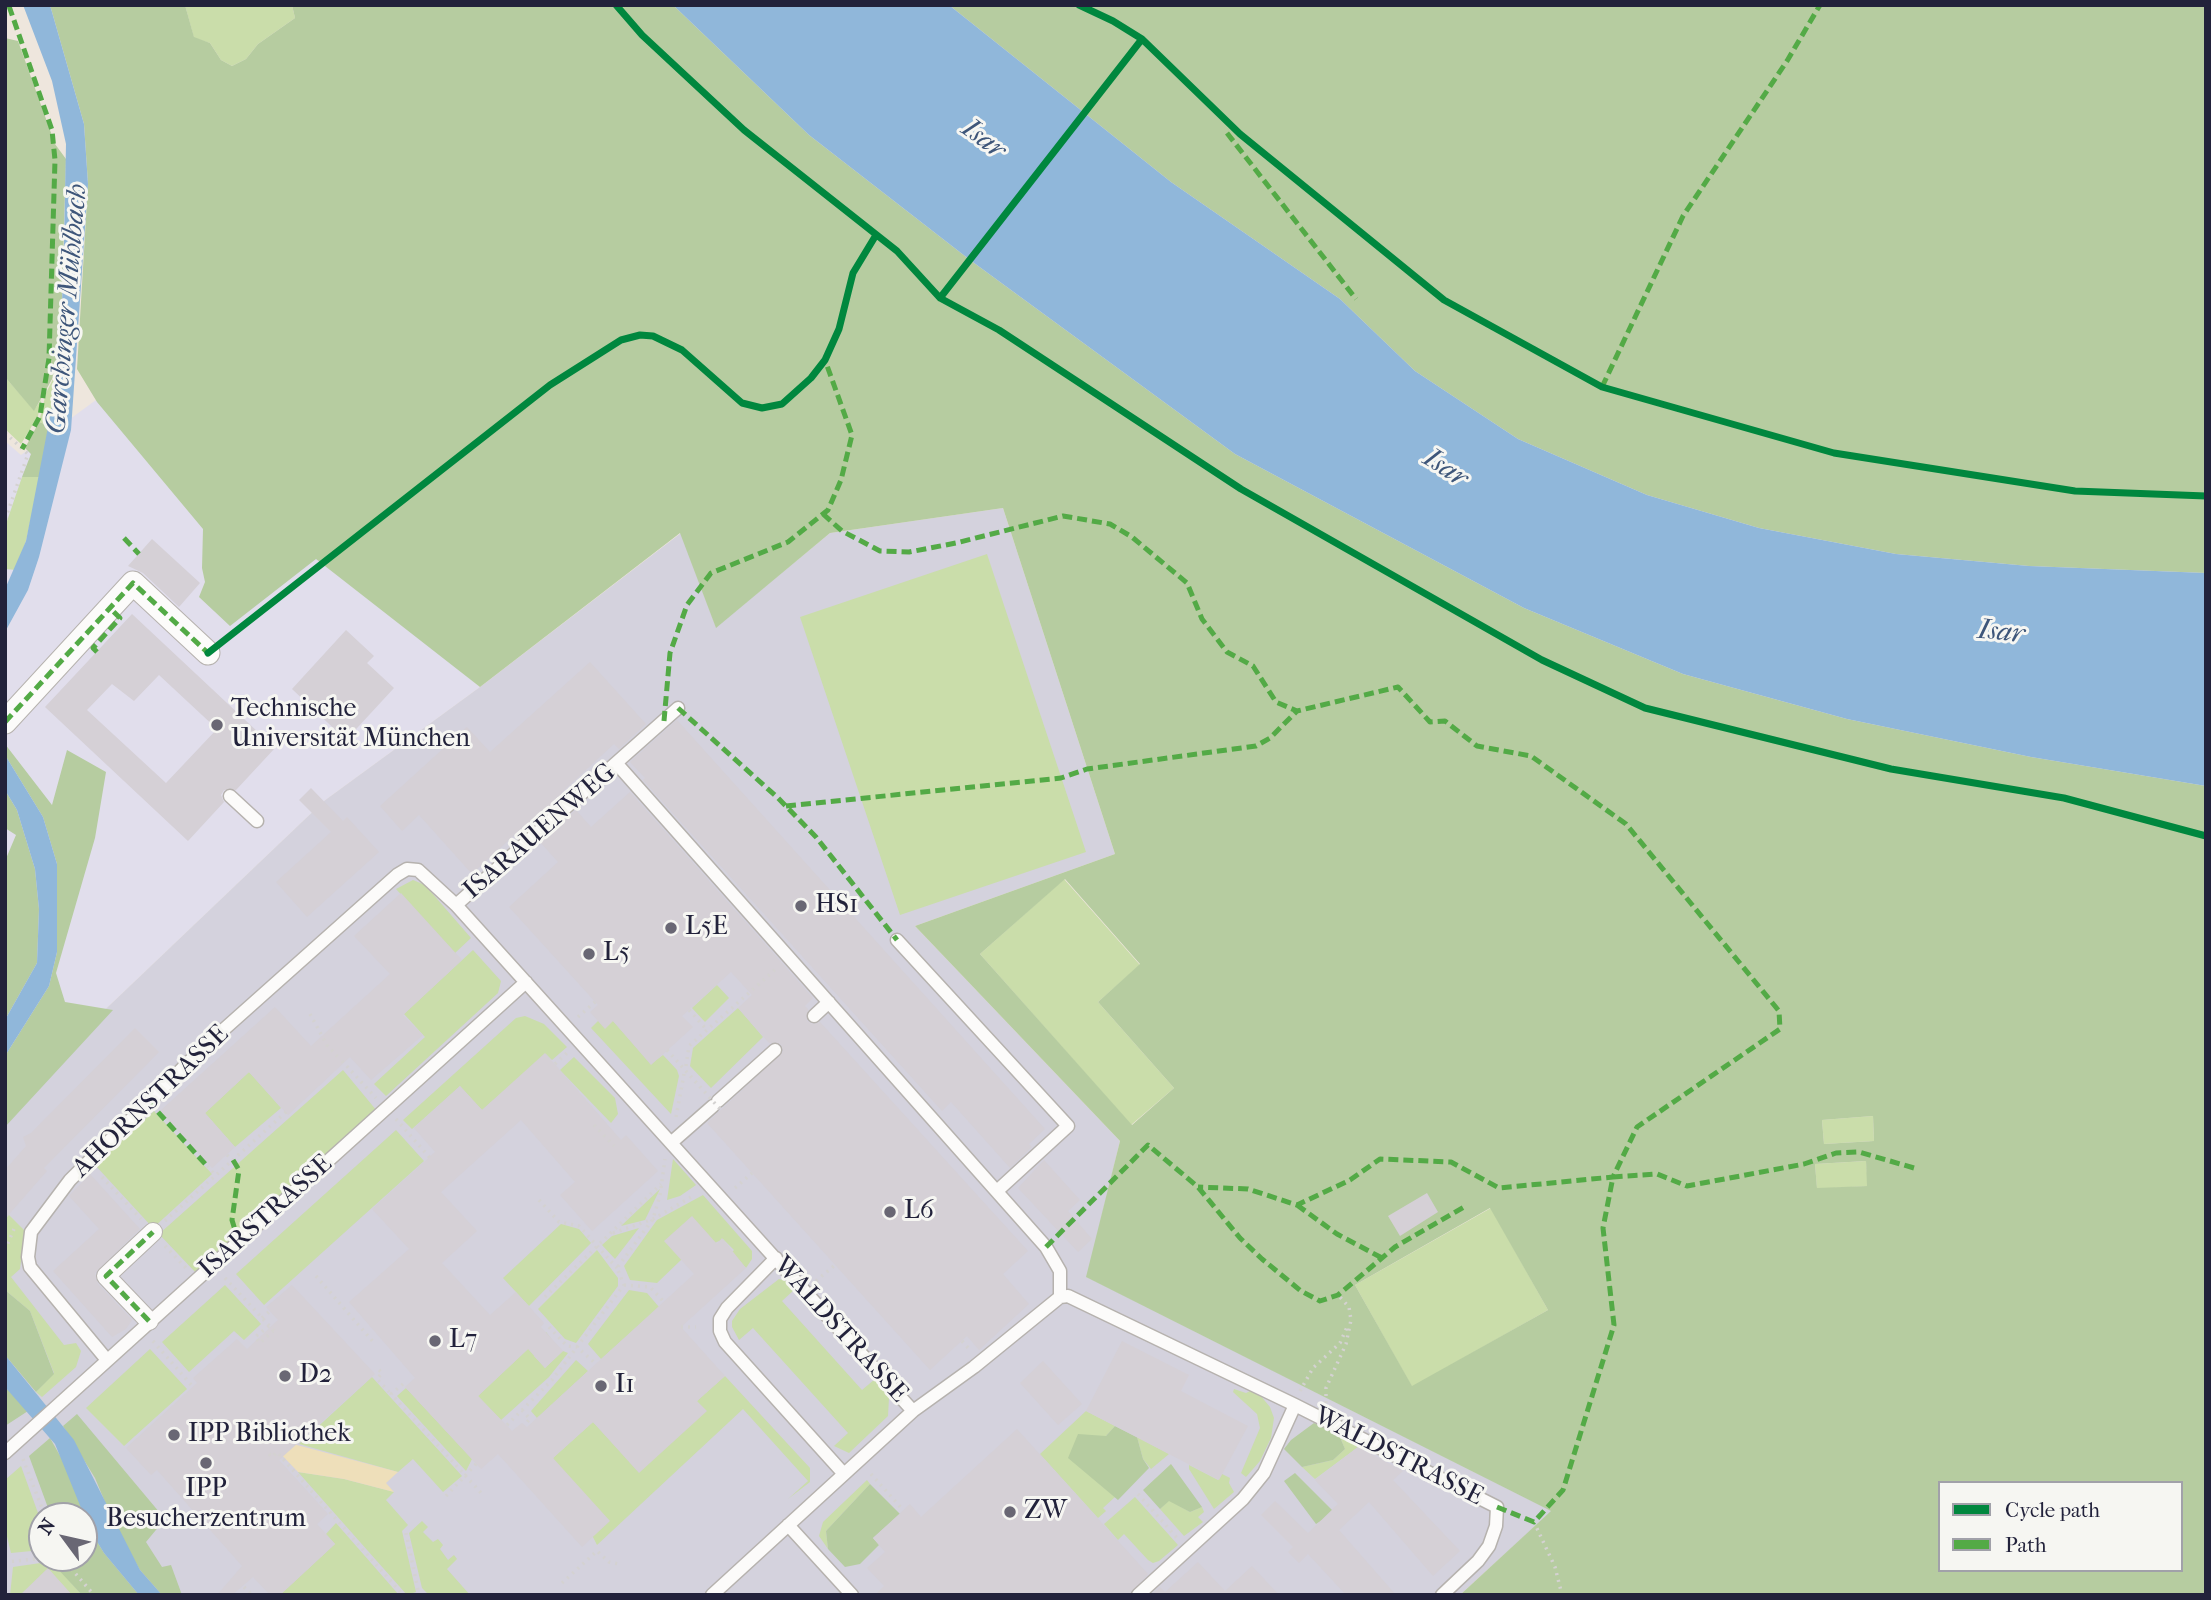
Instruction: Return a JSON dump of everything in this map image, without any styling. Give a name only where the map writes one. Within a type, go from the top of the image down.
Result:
[{"type":"street","points":[[5,722],[134,583],[208,653]]},
{"type":"street","points":[[153,1233],[106,1276],[156,1327]]},
{"type":"lane","name":"ISARAUENWEG","points":[[397,875],[407,869],[418,870],[456,905],[678,708]]},
{"type":"lane","points":[[617,764],[1046,1247],[1060,1270],[1060,1297]]},
{"type":"lane","points":[[230,796],[257,821]]},
{"type":"lane","name":"AHORNSTRASSE","points":[[107,1360],[30,1267],[27,1246],[31,1232],[70,1180],[203,1048],[397,875]]},
{"type":"lane","name":"WALDSTRASSE","points":[[456,905],[913,1411],[974,1367],[1060,1297],[1068,1296],[1295,1405],[1497,1507],[1496,1526],[1489,1546],[1478,1561],[1442,1595]]},
{"type":"lane","points":[[897,940],[1068,1126],[997,1191]]},
{"type":"lane","name":"ISARSTRASSE","points":[[5,1452],[107,1360],[156,1327],[526,982]]},
{"type":"lane","points":[[814,1016],[829,1002]]},
{"type":"lane","points":[[670,1145],[775,1050]]},
{"type":"lane","points":[[776,1258],[727,1308],[720,1319],[720,1331],[725,1342],[844,1474]]},
{"type":"lane","points":[[1138,1595],[1243,1499],[1264,1472],[1295,1405]]},
{"type":"lane","points":[[712,1595],[913,1411]]},
{"type":"lane","points":[[788,1525],[852,1595]]},
{"type":"path","points":[[5,433],[28,454],[5,520]]},
{"type":"path","points":[[685,1066],[689,1046],[789,957]]},
{"type":"path","points":[[576,1019],[595,1002]]},
{"type":"path","points":[[689,1010],[707,1030]]},
{"type":"path","points":[[310,1014],[327,1045],[338,1057]]},
{"type":"path","points":[[555,1064],[572,1049]]},
{"type":"path","points":[[667,1051],[717,1105]]},
{"type":"path","points":[[674,1122],[684,1074]]},
{"type":"path","points":[[153,1233],[286,1112]]},
{"type":"path","points":[[388,1131],[408,1112]]},
{"type":"path","points":[[594,1125],[614,1146]]},
{"type":"path","points":[[617,1268],[653,1219],[670,1145]]},
{"type":"path","points":[[227,1154],[233,1160]]},
{"type":"path","points":[[207,1166],[216,1176]]},
{"type":"path","points":[[735,1188],[752,1173]]},
{"type":"path","points":[[545,1297],[662,1182]]},
{"type":"path","points":[[611,1234],[653,1219],[702,1189]]},
{"type":"path","points":[[540,1200],[559,1222],[579,1226],[617,1268],[624,1285]]},
{"type":"path","points":[[816,1280],[835,1265]]},
{"type":"path","points":[[216,1286],[235,1269]]},
{"type":"path","points":[[316,1276],[375,1344]]},
{"type":"path","points":[[225,1278],[275,1332],[260,1343],[255,1337],[269,1326]]},
{"type":"path","points":[[624,1285],[650,1287],[664,1303]]},
{"type":"path","points":[[506,1425],[552,1380],[624,1285]]},
{"type":"path","points":[[1329,1422],[1326,1388],[1346,1345],[1351,1320],[1349,1307],[1338,1295]]},
{"type":"path","points":[[262,1318],[270,1311]]},
{"type":"path","points":[[1295,1405],[1303,1381],[1340,1343],[1351,1320]]},
{"type":"path","points":[[143,1349],[153,1341],[156,1327]]},
{"type":"path","points":[[549,1327],[567,1346],[578,1347],[596,1364]]},
{"type":"path","points":[[681,1327],[696,1327]]},
{"type":"path","points":[[153,1341],[193,1387]]},
{"type":"path","points":[[962,1341],[970,1350]]},
{"type":"path","points":[[379,1370],[382,1373],[377,1379],[483,1495]]},
{"type":"path","points":[[391,1394],[403,1384]]},
{"type":"path","points":[[522,1410],[530,1419],[524,1425]]},
{"type":"path","points":[[269,1454],[272,1457],[277,1452],[403,1595]]},
{"type":"path","points":[[22,1456],[40,1502]]},
{"type":"path","points":[[446,1496],[476,1464]]},
{"type":"path","points":[[871,1474],[903,1510]]},
{"type":"path","points":[[1138,1494],[1187,1550]]},
{"type":"path","points":[[1534,1522],[1555,1567],[1562,1595]]},
{"type":"path","points":[[406,1533],[418,1590]]},
{"type":"path","points":[[562,1583],[597,1551],[609,1562],[619,1564]]},
{"type":"path","points":[[5,1562],[28,1560]]},
{"type":"path","points":[[74,1572],[94,1595]]},
{"type":"path","points":[[244,1587],[253,1595]]},
{"type":"shaded area","name":"Technische Universität München","points":[[100,397],[316,546],[480,687],[324,801],[5,1105],[5,441],[21,455]]},
{"type":"shaded area","points":[[1003,508],[1115,854],[915,926],[1120,1141],[1087,1277],[1552,1511],[1460,1595],[5,1595],[5,1105],[324,801],[480,687],[681,533],[716,627],[830,533]]},
{"type":"green space","points":[[50,5],[185,5],[194,37],[210,43],[221,60],[232,66],[246,59],[258,44],[295,18],[292,5],[673,5],[809,135],[970,260],[1235,454],[1524,608],[1683,674],[1847,719],[2031,757],[2206,786],[2206,1595],[1460,1595],[1551,1511],[1086,1277],[1120,1141],[915,926],[1115,854],[1003,508],[830,533],[716,628],[680,533],[480,687],[316,559],[230,626],[199,597],[205,582],[202,568],[203,529],[97,402],[77,369],[88,184],[84,124]],"holes":[[[1065,879],[1140,964],[1098,1002],[1174,1088],[1132,1125],[980,954]],[[1873,1116],[1874,1141],[1824,1144],[1822,1120]],[[1866,1161],[1867,1186],[1817,1188],[1815,1164]],[[1490,1208],[1548,1310],[1412,1386],[1355,1285]]]},
{"type":"green space","points":[[185,5],[292,5],[295,18],[258,44],[246,59],[232,66],[221,60],[210,43],[194,38]]},
{"type":"green space","points":[[949,5],[2206,5],[2206,573],[2029,566],[1896,554],[1759,528],[1647,495],[1518,439],[1415,371],[1340,299],[1171,182]]},
{"type":"green space","points":[[5,38],[18,41],[55,144],[66,159],[60,365],[34,411],[5,377]]},
{"type":"green space","points":[[60,365],[50,426],[39,422],[46,393]]},
{"type":"green space","points":[[5,377],[34,410],[41,400],[38,416],[21,444],[5,429]]},
{"type":"green space","points":[[39,422],[50,426],[40,477],[22,477],[31,454],[25,448]]},
{"type":"green space","points":[[22,477],[40,477],[26,541],[16,570],[5,569],[5,527]]},
{"type":"green space","points":[[987,554],[1086,852],[900,915],[800,617]]},
{"type":"green space","points":[[5,744],[52,805],[67,750],[106,772],[95,838],[56,973],[65,1002],[113,1010],[5,1127],[5,1056],[49,986],[57,952],[57,864],[43,817],[5,755]]},
{"type":"green space","points":[[5,790],[17,810],[35,869],[39,909],[37,963],[5,1020],[5,861],[16,835],[5,828]]},
{"type":"green space","points":[[1064,879],[1140,965],[1098,1002],[1174,1088],[1131,1125],[980,954]]},
{"type":"green space","points":[[413,880],[425,885],[471,938],[455,953],[396,889]]},
{"type":"green space","points":[[473,950],[501,981],[498,993],[386,1096],[374,1084],[425,1037],[404,1014]]},
{"type":"green space","points":[[717,985],[729,998],[705,1022],[692,1008]]},
{"type":"green space","points":[[738,1008],[763,1037],[711,1088],[690,1066],[693,1048]]},
{"type":"green space","points":[[525,1016],[544,1024],[567,1047],[552,1060],[546,1054],[482,1110],[460,1086],[412,1129],[403,1120],[516,1018]]},
{"type":"green space","points":[[598,1021],[613,1021],[651,1064],[663,1055],[677,1070],[679,1076],[671,1114],[591,1028]]},
{"type":"green space","points":[[574,1057],[615,1098],[618,1114],[611,1123],[560,1070]]},
{"type":"green space","points":[[343,1070],[377,1111],[197,1274],[159,1234]]},
{"type":"green space","points":[[249,1072],[281,1108],[235,1147],[205,1113]]},
{"type":"green space","points":[[154,1111],[212,1174],[153,1228],[95,1165]]},
{"type":"green space","points":[[1873,1116],[1874,1141],[1824,1144],[1822,1120]]},
{"type":"green space","points":[[396,1130],[424,1161],[264,1305],[236,1274]]},
{"type":"green space","points":[[673,1159],[696,1185],[680,1196],[667,1200]]},
{"type":"green space","points":[[1866,1161],[1868,1186],[1817,1189],[1815,1164]]},
{"type":"green space","points":[[660,1189],[645,1220],[621,1226]]},
{"type":"green space","points":[[703,1195],[752,1251],[752,1259],[746,1268],[739,1260],[728,1256],[734,1250],[723,1239],[681,1260],[657,1283],[630,1280],[624,1266],[657,1220]]},
{"type":"green space","points":[[1491,1208],[1548,1310],[1412,1387],[1355,1285]]},
{"type":"green space","points":[[9,1215],[25,1231],[20,1269],[11,1277],[64,1345],[76,1343],[81,1351],[76,1367],[42,1397],[36,1392],[54,1373],[30,1311],[5,1290],[5,1219]]},
{"type":"green space","points":[[561,1224],[579,1229],[591,1243],[529,1306],[503,1278]]},
{"type":"green space","points":[[639,1228],[615,1259],[602,1245],[612,1236]]},
{"type":"green space","points":[[597,1250],[618,1278],[618,1286],[576,1343],[565,1339],[538,1309]]},
{"type":"green space","points":[[779,1279],[786,1281],[794,1290],[782,1301],[862,1390],[875,1379],[889,1398],[888,1416],[849,1453],[834,1446],[848,1433],[753,1328],[739,1340],[732,1327],[732,1321],[740,1309]]},
{"type":"green space","points":[[225,1285],[261,1324],[244,1340],[234,1331],[189,1372],[162,1342]]},
{"type":"green space","points":[[5,1290],[30,1311],[54,1374],[36,1392],[5,1355]]},
{"type":"green space","points":[[629,1290],[647,1293],[659,1307],[601,1359],[588,1344]]},
{"type":"green space","points":[[546,1332],[552,1340],[534,1356],[545,1368],[563,1351],[568,1353],[549,1377],[501,1420],[478,1396]]},
{"type":"green space","points":[[150,1349],[187,1389],[124,1446],[86,1408]]},
{"type":"green space","points":[[576,1360],[588,1371],[537,1418],[531,1411]]},
{"type":"green space","points":[[725,1376],[810,1468],[810,1482],[788,1499],[808,1481],[743,1409],[597,1545],[553,1458],[593,1422],[639,1472],[697,1401]]},
{"type":"green space","points":[[372,1377],[462,1476],[443,1492],[413,1459],[398,1472],[299,1444]]},
{"type":"green space","points":[[5,1387],[28,1411],[5,1426]]},
{"type":"green space","points":[[406,1388],[472,1459],[466,1471],[397,1396]]},
{"type":"green space","points":[[1234,1389],[1246,1393],[1252,1390],[1260,1395],[1270,1407],[1274,1418],[1271,1438],[1260,1461],[1246,1477],[1241,1473],[1260,1428],[1257,1414],[1233,1392]]},
{"type":"green space","points":[[1086,1411],[1115,1426],[1106,1436],[1069,1458],[1115,1497],[1103,1508],[1106,1511],[1098,1518],[1040,1454]]},
{"type":"green space","points":[[77,1414],[165,1519],[146,1542],[162,1567],[171,1565],[182,1595],[162,1595],[140,1570],[115,1526],[95,1478],[63,1426]]},
{"type":"green space","points":[[1314,1423],[1339,1435],[1345,1449],[1333,1460],[1302,1467],[1284,1449],[1291,1440]]},
{"type":"green space","points":[[1115,1426],[1137,1437],[1143,1459],[1149,1468],[1118,1500],[1068,1458],[1078,1434],[1106,1436]]},
{"type":"green space","points":[[1339,1435],[1358,1447],[1315,1479],[1302,1467],[1333,1460],[1345,1449]]},
{"type":"green space","points":[[1137,1437],[1169,1454],[1151,1469],[1143,1459]]},
{"type":"green space","points":[[50,1438],[67,1468],[80,1502],[46,1502],[29,1456]]},
{"type":"green space","points":[[1171,1464],[1202,1507],[1190,1512],[1169,1501],[1160,1509],[1143,1490]]},
{"type":"green space","points":[[1189,1465],[1218,1480],[1222,1474],[1230,1478],[1229,1483],[1234,1492],[1214,1509]]},
{"type":"green space","points":[[21,1466],[34,1502],[28,1502],[28,1551],[11,1553],[5,1528],[5,1480]]},
{"type":"green space","points":[[298,1472],[344,1479],[394,1492],[386,1500],[408,1525],[402,1531],[416,1592],[407,1595]]},
{"type":"green space","points":[[1295,1473],[1334,1512],[1316,1524],[1284,1481]]},
{"type":"green space","points":[[867,1480],[870,1484],[826,1531],[828,1549],[819,1536],[823,1522]]},
{"type":"green space","points":[[870,1484],[900,1514],[873,1538],[879,1545],[860,1564],[845,1567],[828,1549],[826,1531]]},
{"type":"green space","points":[[1135,1497],[1178,1545],[1153,1563],[1124,1534],[1118,1540],[1104,1524]]},
{"type":"green space","points":[[1169,1500],[1190,1512],[1202,1507],[1204,1512],[1198,1517],[1203,1522],[1184,1536],[1160,1509]]},
{"type":"green space","points":[[422,1521],[428,1527],[423,1532],[433,1542],[438,1539],[443,1545],[440,1549],[448,1560],[454,1555],[457,1559],[447,1569],[470,1595],[429,1595],[422,1588],[409,1533]]},
{"type":"green space","points":[[336,1523],[399,1595],[280,1595],[335,1544],[326,1534]]},
{"type":"green space","points":[[98,1543],[139,1595],[82,1595],[61,1572],[98,1572]]},
{"type":"green space","points":[[28,1565],[28,1572],[46,1572],[34,1595],[10,1595],[13,1567]]},
{"type":"green space","points":[[51,1572],[61,1572],[82,1595],[72,1595]]},
{"type":"sand","points":[[287,1436],[297,1445],[398,1472],[386,1483],[394,1492],[344,1479],[298,1472],[275,1448]]},
{"type":"water","name":"Garchinger Mühlbach","points":[[23,5],[50,5],[84,124],[88,184],[71,430],[39,557],[28,590],[5,632],[5,589],[26,541],[60,365],[64,241],[66,144],[52,81]]},
{"type":"water","name":"Isar","points":[[673,5],[949,5],[1171,182],[1340,299],[1415,371],[1518,439],[1647,495],[1759,528],[1896,554],[2029,566],[2206,573],[2206,786],[2031,757],[1847,719],[1683,674],[1524,608],[1235,454],[970,260],[809,135]]},
{"type":"water","points":[[5,755],[43,817],[57,864],[57,952],[49,986],[5,1056],[5,1020],[37,963],[39,909],[35,869],[17,810],[5,790]]},
{"type":"water","points":[[5,1355],[74,1440],[140,1570],[162,1595],[139,1595],[104,1553],[98,1543],[98,1502],[79,1502],[55,1444],[5,1387]]},
{"type":"building","points":[[152,539],[200,583],[179,607],[143,573],[128,566]]},
{"type":"building","points":[[132,614],[275,748],[236,790],[224,790],[221,795],[224,802],[188,841],[45,707]],"holes":[[[159,675],[217,729],[166,783],[87,710],[112,684],[134,701]]]},
{"type":"building","points":[[346,630],[374,656],[367,663],[394,688],[346,740],[292,689]]},
{"type":"building","points":[[590,662],[646,724],[619,749],[614,744],[561,793],[564,797],[529,829],[525,825],[472,874],[419,815],[402,831],[380,806],[467,727],[490,752]]},
{"type":"building","points":[[677,720],[1045,1129],[1029,1144],[1032,1147],[1010,1168],[951,1102],[942,1111],[643,780],[645,778],[630,762]]},
{"type":"building","points":[[311,788],[343,821],[347,817],[379,852],[307,917],[276,882],[331,832],[299,800]]},
{"type":"building","points":[[630,792],[813,998],[805,1006],[808,1009],[807,1021],[812,1024],[820,1022],[1028,1251],[1003,1274],[1029,1304],[979,1350],[967,1336],[930,1370],[707,1123],[783,1052],[781,1044],[769,1043],[738,1008],[752,995],[731,972],[682,1016],[693,1027],[651,1065],[613,1021],[605,1029],[590,1012],[598,1005],[509,907],[558,862],[540,842],[576,810],[591,827]]},
{"type":"building","points":[[401,893],[462,960],[403,1015],[423,1035],[371,1080],[350,1057],[288,1115],[249,1072],[205,1113],[235,1147],[212,1168],[160,1111],[275,1007],[311,1046],[390,974],[354,936]]},
{"type":"building","points":[[135,1028],[159,1052],[44,1168],[47,1171],[5,1219],[5,1170],[26,1146],[23,1137],[31,1133]]},
{"type":"building","points":[[545,1053],[621,1140],[626,1135],[658,1171],[592,1231],[560,1195],[575,1182],[521,1120],[441,1192],[477,1231],[442,1263],[490,1315],[516,1292],[544,1323],[541,1327],[563,1351],[545,1368],[528,1349],[478,1396],[512,1431],[522,1423],[527,1427],[694,1274],[664,1241],[692,1216],[717,1244],[722,1238],[746,1268],[681,1327],[725,1376],[697,1401],[707,1411],[639,1473],[593,1422],[553,1458],[610,1521],[582,1547],[498,1454],[481,1469],[405,1387],[415,1378],[349,1302],[409,1249],[372,1209],[435,1152],[414,1128],[460,1086],[482,1110]]},
{"type":"building","points":[[1044,1160],[1080,1200],[1068,1211],[1092,1239],[1078,1252],[1018,1188]]},
{"type":"building","points":[[90,1174],[140,1229],[95,1273],[98,1284],[132,1320],[126,1329],[112,1337],[53,1271],[99,1229],[69,1196]]},
{"type":"building","points":[[1427,1193],[1438,1212],[1400,1236],[1388,1216]]},
{"type":"building","points":[[292,1285],[375,1374],[279,1460],[328,1514],[317,1524],[335,1544],[280,1595],[270,1595],[253,1577],[232,1595],[217,1595],[242,1566],[157,1470],[151,1475],[126,1448],[197,1383],[193,1378],[237,1339],[247,1349],[278,1320],[266,1307]]},
{"type":"building","points":[[1122,1341],[1189,1375],[1181,1391],[1248,1426],[1219,1480],[1086,1411]]},
{"type":"building","points":[[1043,1361],[1082,1404],[1058,1425],[1020,1383]]},
{"type":"building","name":"ZW","points":[[1017,1429],[1148,1574],[1129,1595],[875,1595],[884,1586],[867,1568],[885,1552],[873,1538],[910,1504],[921,1517]]},
{"type":"building","points":[[1358,1447],[1403,1471],[1393,1480],[1460,1551],[1433,1576],[1369,1502],[1339,1530],[1396,1595],[1346,1595],[1308,1554],[1299,1563],[1288,1552],[1293,1547],[1261,1515],[1275,1501],[1308,1533],[1338,1504],[1315,1480]]},
{"type":"building","points":[[1198,1562],[1225,1591],[1252,1566],[1279,1595],[1151,1595],[1160,1587],[1165,1592]]},
{"type":"building","points":[[44,1572],[52,1572],[72,1595],[20,1595]]},
{"type":"marked path","points":[[1602,387],[1683,216],[1787,61],[1820,5]]},
{"type":"marked path","points":[[9,6],[52,130],[55,160],[49,358],[40,416],[22,449]]},
{"type":"marked path","points":[[1227,133],[1356,299]]},
{"type":"marked path","points":[[664,721],[670,653],[687,605],[711,573],[788,542],[828,510],[841,480],[852,435],[825,360]]},
{"type":"marked path","points":[[823,514],[842,531],[880,551],[909,552],[1063,516],[1110,524],[1132,537],[1187,583],[1202,619],[1227,652],[1253,666],[1276,702],[1297,711],[1398,687],[1430,722],[1445,721],[1477,746],[1531,756],[1626,824],[1779,1011],[1780,1029],[1637,1127],[1613,1177],[1499,1188],[1451,1162],[1380,1159],[1350,1180],[1297,1205],[1248,1189],[1198,1187]]},
{"type":"marked path","points":[[124,538],[139,554]]},
{"type":"marked path","points":[[5,722],[133,583],[208,653],[212,649]]},
{"type":"marked path","points":[[97,652],[93,648],[120,618],[110,608]]},
{"type":"marked path","points":[[678,708],[778,798],[816,837],[897,940]]},
{"type":"marked path","points":[[786,806],[1061,778],[1087,769],[1256,746],[1270,738],[1297,711]]},
{"type":"marked path","points":[[148,1101],[207,1166]]},
{"type":"marked path","points":[[1046,1247],[1148,1145],[1198,1187],[1240,1238],[1262,1259],[1301,1291],[1320,1301],[1338,1295],[1395,1247],[1464,1207]]},
{"type":"marked path","points":[[1497,1507],[1534,1522],[1563,1490],[1614,1325],[1603,1228],[1613,1177],[1657,1174],[1687,1186],[1804,1164],[1836,1153],[1859,1152],[1914,1168]]},
{"type":"marked path","points":[[233,1160],[239,1170],[232,1220],[235,1230]]},
{"type":"marked path","points":[[1297,1205],[1337,1234],[1382,1258]]},
{"type":"marked path","points":[[149,1321],[106,1276],[153,1232]]},
{"type":"cycle path","points":[[616,5],[642,35],[744,130],[897,251],[940,298],[999,330],[1241,489],[1542,660],[1645,708],[1891,769],[2064,798],[2206,836]]},
{"type":"cycle path","points":[[1079,5],[1142,39],[1240,134],[1444,300],[1602,387],[1834,453],[2075,491],[2206,496]]},
{"type":"cycle path","points":[[940,298],[1142,39]]},
{"type":"cycle path","points":[[208,653],[550,385],[621,340],[640,335],[653,336],[682,350],[742,403],[762,408],[782,404],[811,378],[825,360],[839,329],[853,273],[876,235]]},
{"type":"place","name":"Technische Universität München","points":[[217,725]]},
{"type":"place","name":"HS1","points":[[801,906]]},
{"type":"place","name":"L5E","points":[[671,928]]},
{"type":"place","name":"L5","points":[[589,954]]},
{"type":"place","name":"L6","points":[[890,1212]]},
{"type":"place","name":"L7","points":[[435,1341]]},
{"type":"place","name":"D2","points":[[285,1376]]},
{"type":"place","name":"I1","points":[[601,1386]]},
{"type":"place","name":"IPP Bibliothek","points":[[174,1435]]},
{"type":"place","name":"IPP Besucherzentrum","points":[[206,1463]]},
{"type":"place","name":"ZW","points":[[1010,1512]]}]
